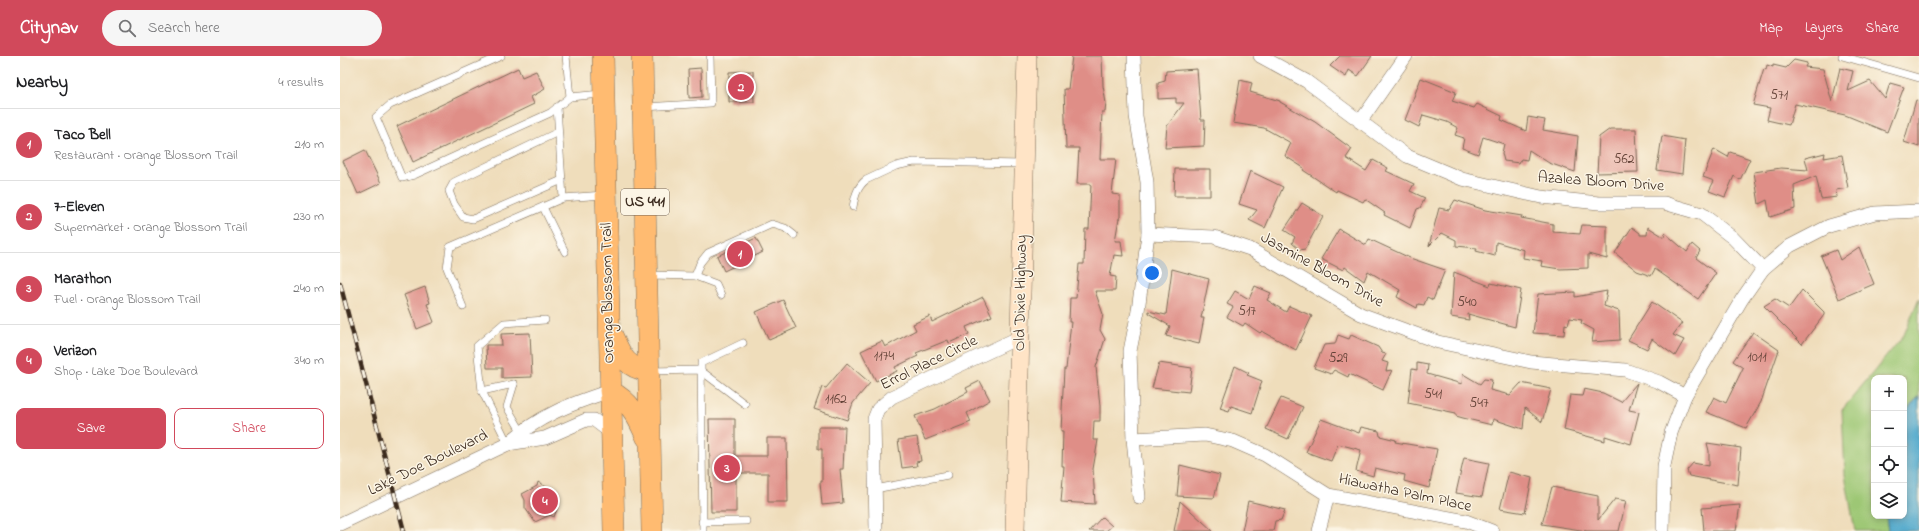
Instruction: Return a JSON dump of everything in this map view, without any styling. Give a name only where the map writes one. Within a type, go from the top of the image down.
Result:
[{"type":"main road","name":"Orange Blossom Trail","points":[[603,56],[614,531]]},
{"type":"main road","name":"US 441","points":[[642,56],[652,531]]},
{"type":"main road","points":[[609,327],[621,356],[637,369],[649,371]]},
{"type":"main road","points":[[610,391],[626,401],[636,414],[651,447]]},
{"type":"street","name":"Old Dixie Highway","points":[[1015,531],[1028,56]]},
{"type":"street","points":[[1134,56],[1136,116],[1147,182],[1148,234],[1138,311],[1130,351],[1133,439],[1139,497]]},
{"type":"street","name":"Azalea Bloom Drive","points":[[1260,56],[1306,81],[1407,156],[1462,179],[1541,197],[1599,202],[1664,202],[1702,214],[1733,238],[1763,269]]},
{"type":"street","points":[[1360,122],[1406,56]]},
{"type":"street","points":[[1662,531],[1664,466],[1671,433],[1685,396],[1742,299],[1763,269],[1790,246],[1829,226],[1875,213],[1919,211]]},
{"type":"street","name":"Jasmine Bloom Drive","points":[[1148,234],[1214,237],[1250,249],[1361,314],[1438,342],[1531,362],[1625,370],[1659,382],[1685,396]]},
{"type":"street","name":"Errol Place Circle","points":[[876,531],[874,419],[878,409],[884,402],[1020,337]]},
{"type":"street","name":"Lake Doe Boulevard","points":[[508,444],[521,431],[550,414],[610,391]]},
{"type":"street","name":"Lake Doe Boulevard","points":[[340,524],[508,444],[545,438],[586,420],[594,420],[606,429],[612,440]]},
{"type":"street","name":"Hiawatha Palm Place","points":[[1133,439],[1205,436],[1233,441],[1265,455],[1328,495],[1466,521],[1492,531]]},
{"type":"street","points":[[1319,531],[1328,495]]},
{"type":"lane","points":[[501,56],[381,110],[376,117],[402,178],[414,176],[550,113],[570,97],[604,94]]},
{"type":"lane","points":[[566,56],[570,97]]},
{"type":"lane","points":[[643,107],[711,103],[710,56]]},
{"type":"lane","points":[[1842,56],[1919,78]]},
{"type":"lane","points":[[556,107],[563,198]]},
{"type":"lane","points":[[558,132],[454,182],[449,191],[454,204],[463,217],[474,219],[562,180]]},
{"type":"lane","points":[[853,207],[856,193],[861,184],[878,174],[906,163],[1024,164]]},
{"type":"lane","points":[[463,307],[447,268],[450,247],[563,198],[606,195]]},
{"type":"lane","points":[[543,207],[565,252]]},
{"type":"lane","points":[[695,276],[700,263],[708,253],[772,224],[785,228],[794,235]]},
{"type":"lane","points":[[647,276],[695,276],[716,284],[721,295]]},
{"type":"lane","points":[[508,444],[482,391],[477,346],[504,323],[545,320]]},
{"type":"lane","points":[[703,531],[701,363],[704,360],[742,343]]},
{"type":"lane","points":[[649,371],[700,370],[745,404]]},
{"type":"lane","points":[[482,391],[514,384],[506,407],[521,431]]},
{"type":"lane","points":[[875,489],[948,475]]},
{"type":"lane","points":[[702,522],[746,521]]},
{"type":"green space","points":[[1919,298],[1919,396],[1908,409],[1907,413],[1907,375],[1871,375],[1871,519],[1886,519],[1888,531],[1855,531],[1845,475],[1842,410],[1904,335]]},
{"type":"water","points":[[1919,396],[1919,531],[1888,531],[1886,519],[1907,519],[1908,409]]},
{"type":"building","points":[[1072,56],[1102,56],[1103,86],[1106,103],[1105,112],[1102,112],[1100,159],[1116,159],[1112,194],[1120,195],[1120,218],[1115,241],[1121,241],[1123,256],[1114,255],[1110,276],[1116,277],[1115,291],[1095,291],[1103,314],[1100,330],[1105,339],[1096,367],[1100,421],[1094,421],[1093,440],[1098,440],[1093,469],[1095,504],[1061,502],[1064,466],[1062,466],[1063,431],[1061,431],[1064,369],[1066,369],[1071,322],[1069,322],[1070,298],[1076,298],[1079,264],[1084,264],[1085,229],[1089,229],[1091,184],[1077,184],[1079,148],[1066,148],[1064,89],[1068,89]]},
{"type":"building","points":[[1340,56],[1372,56],[1358,76],[1349,70],[1346,77],[1330,66]]},
{"type":"building","points":[[1794,60],[1807,63],[1805,67],[1823,69],[1832,102],[1840,68],[1853,71],[1848,91],[1870,81],[1885,99],[1890,83],[1904,87],[1887,132],[1845,115],[1795,104],[1789,125],[1767,120],[1770,108],[1753,105],[1764,69],[1766,70],[1767,65],[1786,68]]},
{"type":"building","points":[[518,68],[522,77],[536,71],[545,89],[531,97],[534,104],[413,162],[397,126]]},
{"type":"building","points":[[701,68],[702,97],[689,98],[688,69]]},
{"type":"building","points":[[1197,69],[1201,120],[1205,120],[1204,146],[1165,148],[1167,126],[1184,103],[1176,103],[1176,98],[1158,99],[1158,83],[1165,81],[1166,71]]},
{"type":"building","points":[[753,71],[754,102],[729,102],[729,72]]},
{"type":"building","points":[[1421,78],[1456,92],[1452,101],[1474,108],[1477,104],[1502,116],[1501,120],[1526,131],[1528,117],[1545,120],[1543,130],[1578,136],[1575,172],[1549,163],[1529,150],[1527,160],[1521,159],[1519,163],[1504,161],[1502,153],[1504,144],[1483,137],[1478,154],[1462,148],[1464,138],[1455,135],[1458,128],[1447,122],[1423,115],[1419,127],[1405,120]]},
{"type":"building","points":[[1240,80],[1252,83],[1250,92],[1280,101],[1315,122],[1352,149],[1346,158],[1366,171],[1373,160],[1388,168],[1386,171],[1414,184],[1410,191],[1425,198],[1420,208],[1417,209],[1410,228],[1384,215],[1385,213],[1365,199],[1363,202],[1337,190],[1336,192],[1303,170],[1304,168],[1285,156],[1291,143],[1264,128],[1233,123]]},
{"type":"building","points":[[1916,100],[1919,101],[1919,147],[1904,142]]},
{"type":"building","points":[[1610,129],[1636,129],[1638,172],[1597,173],[1599,137]]},
{"type":"building","points":[[1662,136],[1685,140],[1682,174],[1657,170]]},
{"type":"building","points":[[1714,149],[1728,157],[1730,152],[1750,159],[1740,180],[1734,176],[1725,197],[1709,191],[1714,181],[1703,177]]},
{"type":"building","points":[[365,150],[381,183],[358,194],[343,161]]},
{"type":"building","points":[[1825,153],[1824,158],[1842,155],[1848,188],[1836,190],[1837,197],[1821,199],[1816,176],[1794,185],[1795,209],[1770,217],[1767,200],[1759,204],[1754,172],[1781,168],[1808,170],[1805,158]]},
{"type":"building","points":[[1175,169],[1210,169],[1210,196],[1174,196]]},
{"type":"building","points":[[1250,171],[1283,187],[1265,228],[1249,220],[1257,210],[1239,204]]},
{"type":"building","points":[[1455,200],[1485,210],[1522,216],[1521,218],[1553,224],[1553,232],[1580,234],[1582,225],[1607,226],[1607,259],[1588,254],[1588,268],[1560,269],[1541,266],[1542,261],[1523,258],[1524,250],[1496,242],[1495,256],[1476,251],[1477,248],[1456,246],[1456,240],[1442,233],[1429,246],[1439,208],[1449,210]]},
{"type":"building","points":[[1302,203],[1323,216],[1305,249],[1300,250],[1292,243],[1295,237],[1284,230]]},
{"type":"building","points":[[1632,227],[1640,233],[1640,235],[1647,235],[1648,227],[1664,237],[1665,233],[1687,252],[1692,244],[1700,251],[1696,258],[1716,273],[1698,299],[1655,269],[1651,276],[1637,271],[1615,253]]},
{"type":"building","points":[[1339,229],[1366,245],[1369,239],[1410,258],[1445,270],[1433,300],[1427,297],[1424,305],[1418,304],[1417,308],[1397,297],[1400,290],[1368,271],[1364,281],[1345,267],[1343,270],[1321,259]]},
{"type":"building","points":[[756,238],[763,252],[724,271],[717,256]]},
{"type":"building","points":[[1859,247],[1874,284],[1839,299],[1821,256],[1836,250],[1840,260]]},
{"type":"building","points":[[1172,269],[1209,279],[1201,318],[1204,318],[1199,344],[1166,336],[1170,326],[1148,313],[1148,311],[1166,315]]},
{"type":"building","points":[[1454,272],[1490,286],[1491,283],[1521,290],[1515,327],[1468,314],[1469,320],[1451,317]]},
{"type":"building","points":[[1255,286],[1271,293],[1267,300],[1286,312],[1289,306],[1312,316],[1296,350],[1262,331],[1260,333],[1245,323],[1243,326],[1227,317],[1233,307],[1227,304],[1235,291],[1249,299]]},
{"type":"building","points":[[425,287],[430,303],[427,304],[434,322],[417,329],[404,295]]},
{"type":"building","points":[[1802,290],[1824,312],[1824,315],[1802,344],[1764,306],[1775,299],[1789,308]]},
{"type":"building","points":[[1607,291],[1604,306],[1619,311],[1620,340],[1592,342],[1594,330],[1581,323],[1582,320],[1570,318],[1568,325],[1565,324],[1564,335],[1533,333],[1538,294],[1575,292],[1575,297]]},
{"type":"building","points":[[983,297],[992,316],[966,327],[969,334],[949,343],[948,340],[916,353],[918,356],[895,367],[897,371],[876,381],[861,351],[882,341],[885,347],[916,330],[913,324],[930,316],[932,322]]},
{"type":"building","points":[[783,300],[796,328],[769,340],[756,312]]},
{"type":"building","points":[[1652,302],[1682,323],[1673,335],[1684,340],[1675,356],[1652,339],[1647,349],[1628,340]]},
{"type":"building","points":[[1753,332],[1779,350],[1761,402],[1746,428],[1706,412],[1714,397],[1726,403],[1743,368],[1733,361]]},
{"type":"building","points":[[530,333],[532,377],[502,378],[502,368],[487,368],[486,345],[502,345],[501,334]]},
{"type":"building","points":[[1338,335],[1349,339],[1351,335],[1378,347],[1382,353],[1386,354],[1382,361],[1388,363],[1386,371],[1392,370],[1383,390],[1349,374],[1348,377],[1334,370],[1331,374],[1314,368],[1324,345],[1335,344]]},
{"type":"building","points":[[847,363],[870,383],[853,403],[847,420],[814,409],[822,387],[826,388]]},
{"type":"building","points":[[1159,363],[1192,368],[1189,392],[1152,388]]},
{"type":"building","points":[[1417,363],[1428,365],[1427,374],[1462,384],[1463,374],[1480,384],[1484,379],[1492,380],[1490,390],[1510,395],[1521,383],[1551,389],[1542,422],[1525,408],[1523,429],[1493,419],[1492,425],[1456,416],[1456,413],[1408,403],[1412,369],[1417,370]]},
{"type":"building","points":[[1235,366],[1249,373],[1247,375],[1262,381],[1252,413],[1231,406],[1229,411],[1220,408]]},
{"type":"building","points":[[980,381],[990,400],[967,413],[971,422],[925,440],[915,416],[935,409],[968,392],[966,388]]},
{"type":"building","points":[[1637,383],[1629,410],[1639,412],[1631,444],[1605,436],[1605,441],[1564,430],[1570,395],[1582,396],[1584,389],[1603,393],[1621,402]]},
{"type":"building","points":[[1281,398],[1303,407],[1288,439],[1266,429]]},
{"type":"building","points":[[709,419],[735,419],[735,456],[767,456],[767,438],[787,438],[788,502],[768,502],[768,473],[736,473],[736,512],[711,512]]},
{"type":"building","points":[[1321,419],[1359,433],[1361,427],[1379,431],[1380,436],[1396,440],[1395,442],[1437,449],[1429,488],[1404,481],[1405,475],[1375,468],[1373,476],[1356,471],[1361,450],[1338,444],[1331,461],[1306,452]]},
{"type":"building","points":[[818,427],[845,427],[843,469],[840,469],[843,503],[822,505],[820,482],[822,482],[822,449],[818,449]]},
{"type":"building","points":[[917,437],[921,461],[916,462],[917,466],[902,468],[898,440]]},
{"type":"building","points":[[1707,443],[1741,448],[1738,485],[1689,476],[1687,470],[1693,463],[1709,466],[1709,451]]},
{"type":"building","points":[[1464,458],[1489,463],[1482,497],[1456,493]]},
{"type":"building","points":[[1180,465],[1220,475],[1214,498],[1177,496]]},
{"type":"building","points":[[1509,472],[1532,478],[1525,513],[1500,509]]},
{"type":"building","points":[[538,482],[551,490],[557,501],[557,509],[554,517],[550,515],[535,522],[525,508],[525,500],[522,494],[537,486]]},
{"type":"building","points":[[1552,487],[1598,496],[1598,520],[1615,499],[1626,501],[1619,531],[1587,531],[1542,524]]},
{"type":"building","points":[[1180,501],[1213,531],[1174,531]]},
{"type":"building","points":[[1248,501],[1285,510],[1281,520],[1275,521],[1273,531],[1242,531]]},
{"type":"building","points":[[1740,505],[1736,531],[1704,531],[1702,508]]},
{"type":"building","points":[[1102,517],[1112,526],[1106,531],[1089,531]]},
{"type":"railway","points":[[340,283],[404,531]]},
{"type":"place","name":"7-Eleven","points":[[741,87]]},
{"type":"place","name":"Taco Bell","points":[[740,254]]},
{"type":"place","name":"Marathon","points":[[727,468]]},
{"type":"place","name":"Verizon","points":[[545,501]]}]
